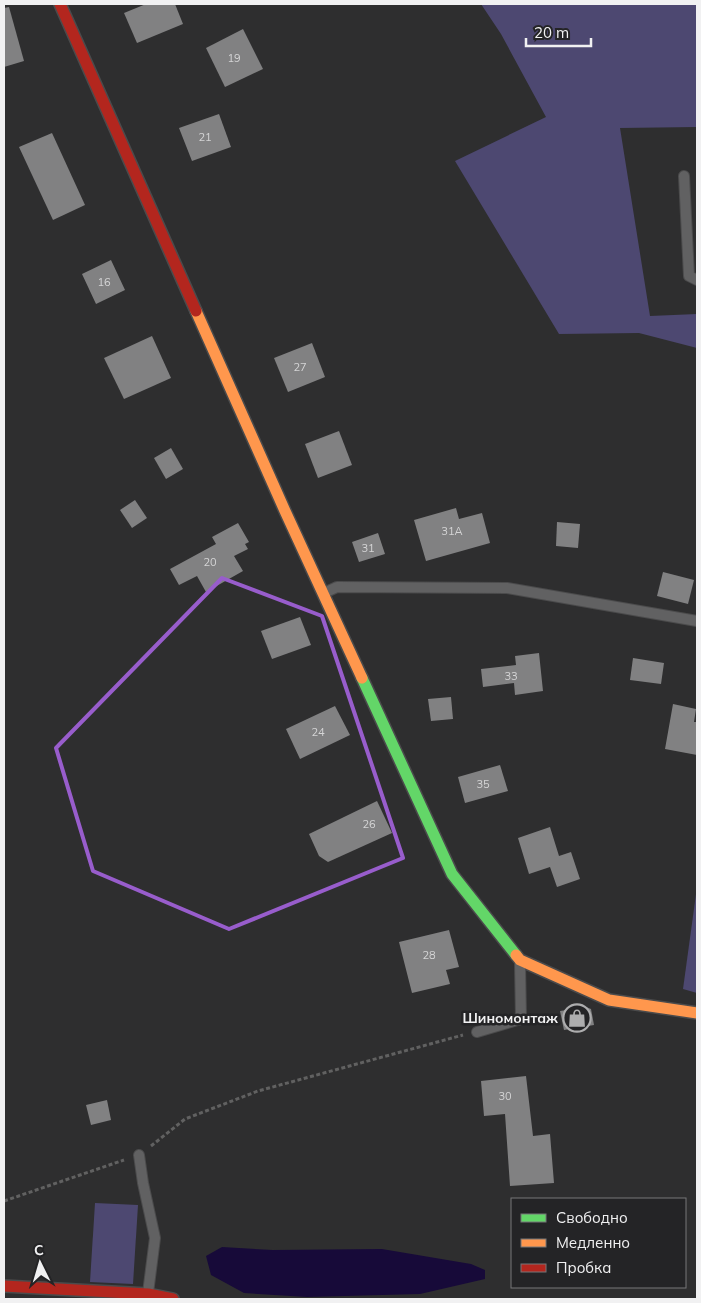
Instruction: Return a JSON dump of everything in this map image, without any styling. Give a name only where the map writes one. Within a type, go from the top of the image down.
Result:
[{"type":"street","points":[[60,4],[323,593],[452,874],[520,960],[609,1000],[697,1013]]},
{"type":"street","points":[[4,1286],[148,1294],[173,1299]]},
{"type":"lane","points":[[684,176],[689,276],[697,280]]},
{"type":"lane","points":[[323,593],[337,587],[507,588],[697,621]]},
{"type":"lane","points":[[477,1032],[521,1019],[520,960]]},
{"type":"lane","points":[[139,1155],[155,1238],[148,1294]]},
{"type":"path","points":[[4,1201],[139,1155],[185,1119],[258,1091],[477,1032]]},
{"type":"highlighted area","points":[[222,578],[322,616],[403,858],[229,929],[93,871],[56,748]]},
{"type":"shaded area","points":[[481,4],[697,4],[697,127],[620,128],[650,316],[697,314],[697,348],[639,333],[559,334],[455,161],[546,117],[501,34]]},
{"type":"shaded area","points":[[697,887],[697,993],[683,989]]},
{"type":"shaded area","points":[[95,1203],[138,1205],[133,1284],[90,1282]]},
{"type":"shaded area","points":[[222,1247],[273,1250],[382,1249],[471,1264],[485,1270],[485,1279],[420,1294],[307,1297],[244,1293],[211,1275],[206,1256]]},
{"type":"building","points":[[146,4],[175,4],[183,24],[137,43],[124,13]]},
{"type":"building","points":[[9,7],[24,61],[4,67],[4,8]]},
{"type":"building","points":[[243,29],[263,69],[225,87],[206,48]]},
{"type":"building","points":[[219,114],[231,147],[192,161],[179,128]]},
{"type":"building","points":[[52,133],[85,205],[53,220],[19,147]]},
{"type":"building","points":[[111,260],[125,290],[96,304],[82,274]]},
{"type":"building","points":[[152,336],[171,378],[124,399],[104,358]]},
{"type":"building","points":[[312,343],[325,377],[288,392],[274,358]]},
{"type":"building","points":[[339,431],[352,465],[318,478],[305,444]]},
{"type":"building","points":[[171,448],[183,469],[166,479],[154,458]]},
{"type":"building","points":[[135,500],[147,518],[132,528],[120,510]]},
{"type":"building","points":[[456,508],[459,519],[482,513],[490,543],[426,561],[414,520]]},
{"type":"building","points":[[557,522],[580,524],[578,548],[556,546]]},
{"type":"building","points":[[238,523],[249,542],[245,544],[248,549],[234,556],[243,571],[206,592],[197,576],[179,585],[170,569],[216,544],[212,537]]},
{"type":"building","points":[[378,533],[385,554],[359,562],[352,542]]},
{"type":"building","points":[[663,572],[694,580],[688,604],[657,596]]},
{"type":"building","points":[[300,617],[311,645],[272,659],[261,631]]},
{"type":"building","points":[[539,653],[543,691],[515,695],[514,683],[483,687],[481,669],[516,665],[515,656]]},
{"type":"building","points":[[633,658],[664,663],[661,684],[630,680]]},
{"type":"building","points":[[451,697],[453,719],[431,721],[428,699]]},
{"type":"building","points":[[673,704],[696,709],[694,722],[697,722],[697,755],[665,749]]},
{"type":"building","points":[[335,706],[350,735],[300,759],[286,729]]},
{"type":"building","points":[[500,765],[508,791],[465,803],[458,777]]},
{"type":"building","points":[[377,801],[392,833],[328,862],[319,856],[309,834]]},
{"type":"building","points":[[550,827],[559,856],[571,852],[580,879],[557,887],[550,867],[529,874],[518,838]]},
{"type":"building","points":[[449,930],[459,967],[446,970],[450,984],[412,993],[399,942]]},
{"type":"building","name":"Шиномонтаж","points":[[586,1007],[591,1009],[594,1025],[564,1030],[560,1011]]},
{"type":"building","points":[[526,1076],[533,1136],[550,1134],[554,1183],[510,1186],[505,1114],[484,1116],[481,1081]]},
{"type":"building","points":[[107,1100],[111,1120],[91,1125],[86,1105]]},
{"type":"traffic: fast","points":[[362,678],[452,874],[516,955]]},
{"type":"traffic: slow","points":[[196,311],[362,678]]},
{"type":"traffic: slow","points":[[516,955],[520,960],[609,1000],[697,1013]]},
{"type":"traffic: jam","points":[[60,4],[196,311]]},
{"type":"traffic: jam","points":[[4,1286],[148,1294],[173,1299]]},
{"type":"place","name":"Шиномонтаж","points":[[577,1018]]}]
